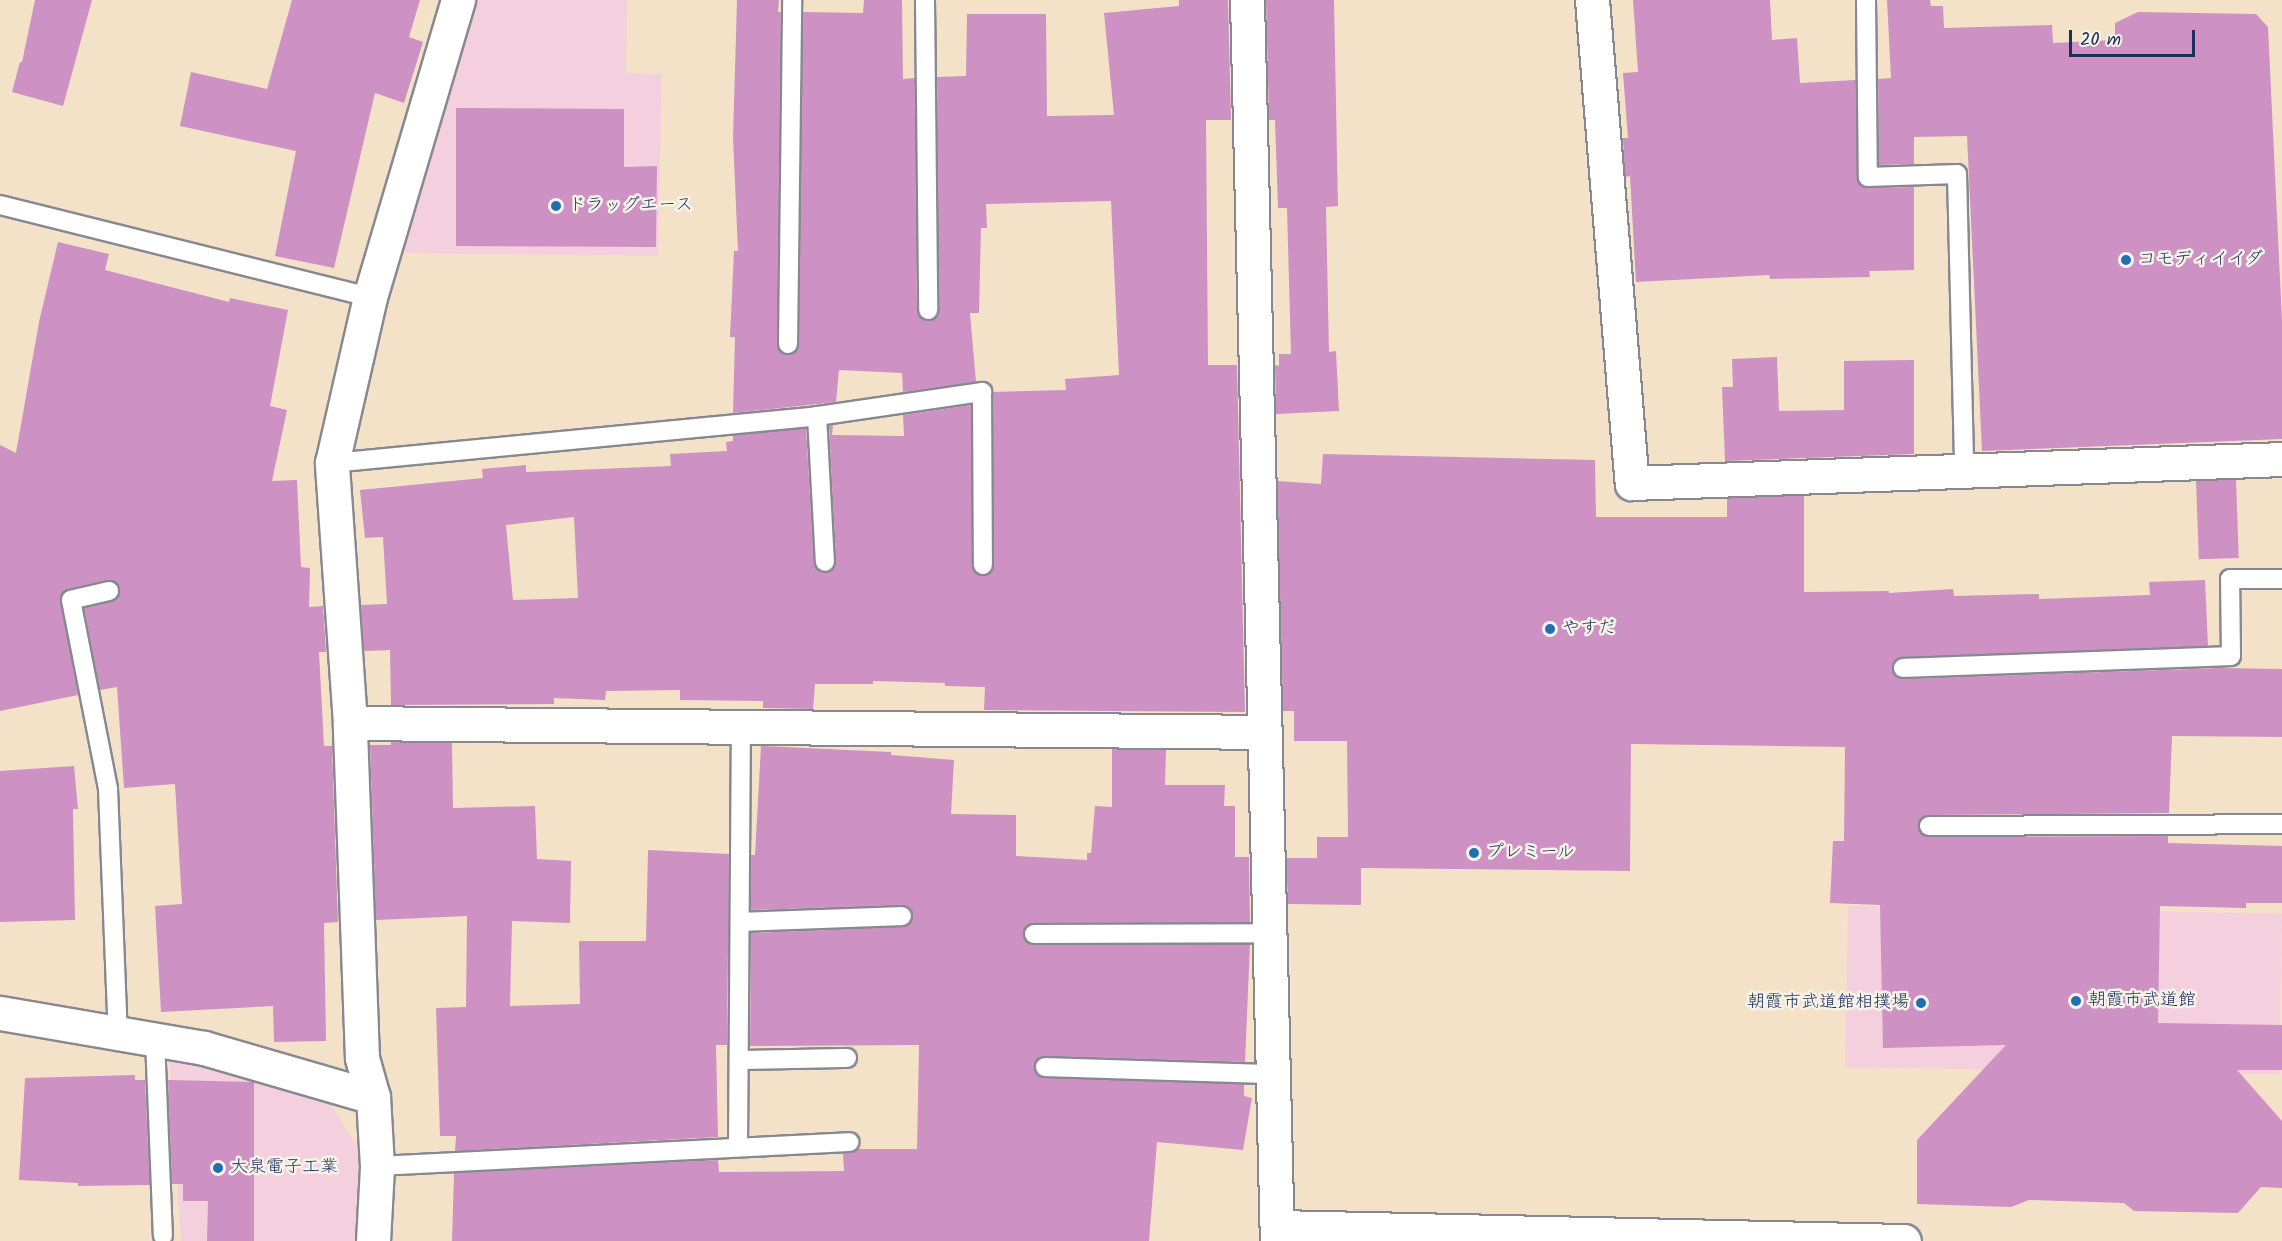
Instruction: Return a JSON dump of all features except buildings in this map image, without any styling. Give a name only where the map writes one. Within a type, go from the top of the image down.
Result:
[{"type":"street","points":[[373,1241],[377,1166],[374,1097],[362,1058],[350,723],[332,464],[370,297],[458,0]]},
{"type":"street","points":[[1247,0],[1277,1234],[1904,1241]]},
{"type":"street","points":[[1592,0],[1632,483],[2282,459]]},
{"type":"street","points":[[350,723],[1265,732]]},
{"type":"street","points":[[0,1013],[204,1048],[374,1097]]},
{"type":"lane","points":[[788,344],[792,0]]},
{"type":"lane","points":[[926,0],[928,310]]},
{"type":"lane","points":[[1866,0],[1868,177],[1957,174],[1964,470]]},
{"type":"lane","points":[[0,205],[370,297]]},
{"type":"lane","points":[[332,464],[817,416],[982,392],[983,565]]},
{"type":"lane","points":[[817,416],[825,562]]},
{"type":"lane","points":[[1903,668],[2231,656],[2230,579],[2282,579]]},
{"type":"lane","points":[[110,591],[70,600],[108,789],[118,1034]]},
{"type":"lane","points":[[738,1147],[741,727]]},
{"type":"lane","points":[[1929,826],[2282,824]]},
{"type":"lane","points":[[740,922],[902,916]]},
{"type":"lane","points":[[1034,934],[1270,933]]},
{"type":"lane","points":[[154,1039],[163,1236]]},
{"type":"lane","points":[[739,1060],[847,1058]]},
{"type":"lane","points":[[1045,1067],[1274,1074]]},
{"type":"lane","points":[[377,1166],[849,1142]]},
{"type":"shaded area","points":[[477,0],[627,0],[626,73],[662,74],[658,256],[396,253],[441,102]]},
{"type":"shaded area","points":[[1848,906],[2282,914],[2279,1075],[1845,1067]]},
{"type":"shaded area","points":[[169,1053],[328,1100],[364,1158],[364,1241],[181,1241]]},
{"type":"place","name":"ドラッグエース","points":[[556,206]]},
{"type":"place","name":"コモディイイダ","points":[[2126,260]]},
{"type":"place","name":"やすだ","points":[[1550,629]]},
{"type":"place","name":"プレミール","points":[[1474,853]]},
{"type":"place","name":"朝霞市武道館","points":[[2076,1001]]},
{"type":"place","name":"朝霞市武道館相撲場","points":[[1921,1003]]},
{"type":"place","name":"大泉電子工業","points":[[218,1168]]}]
